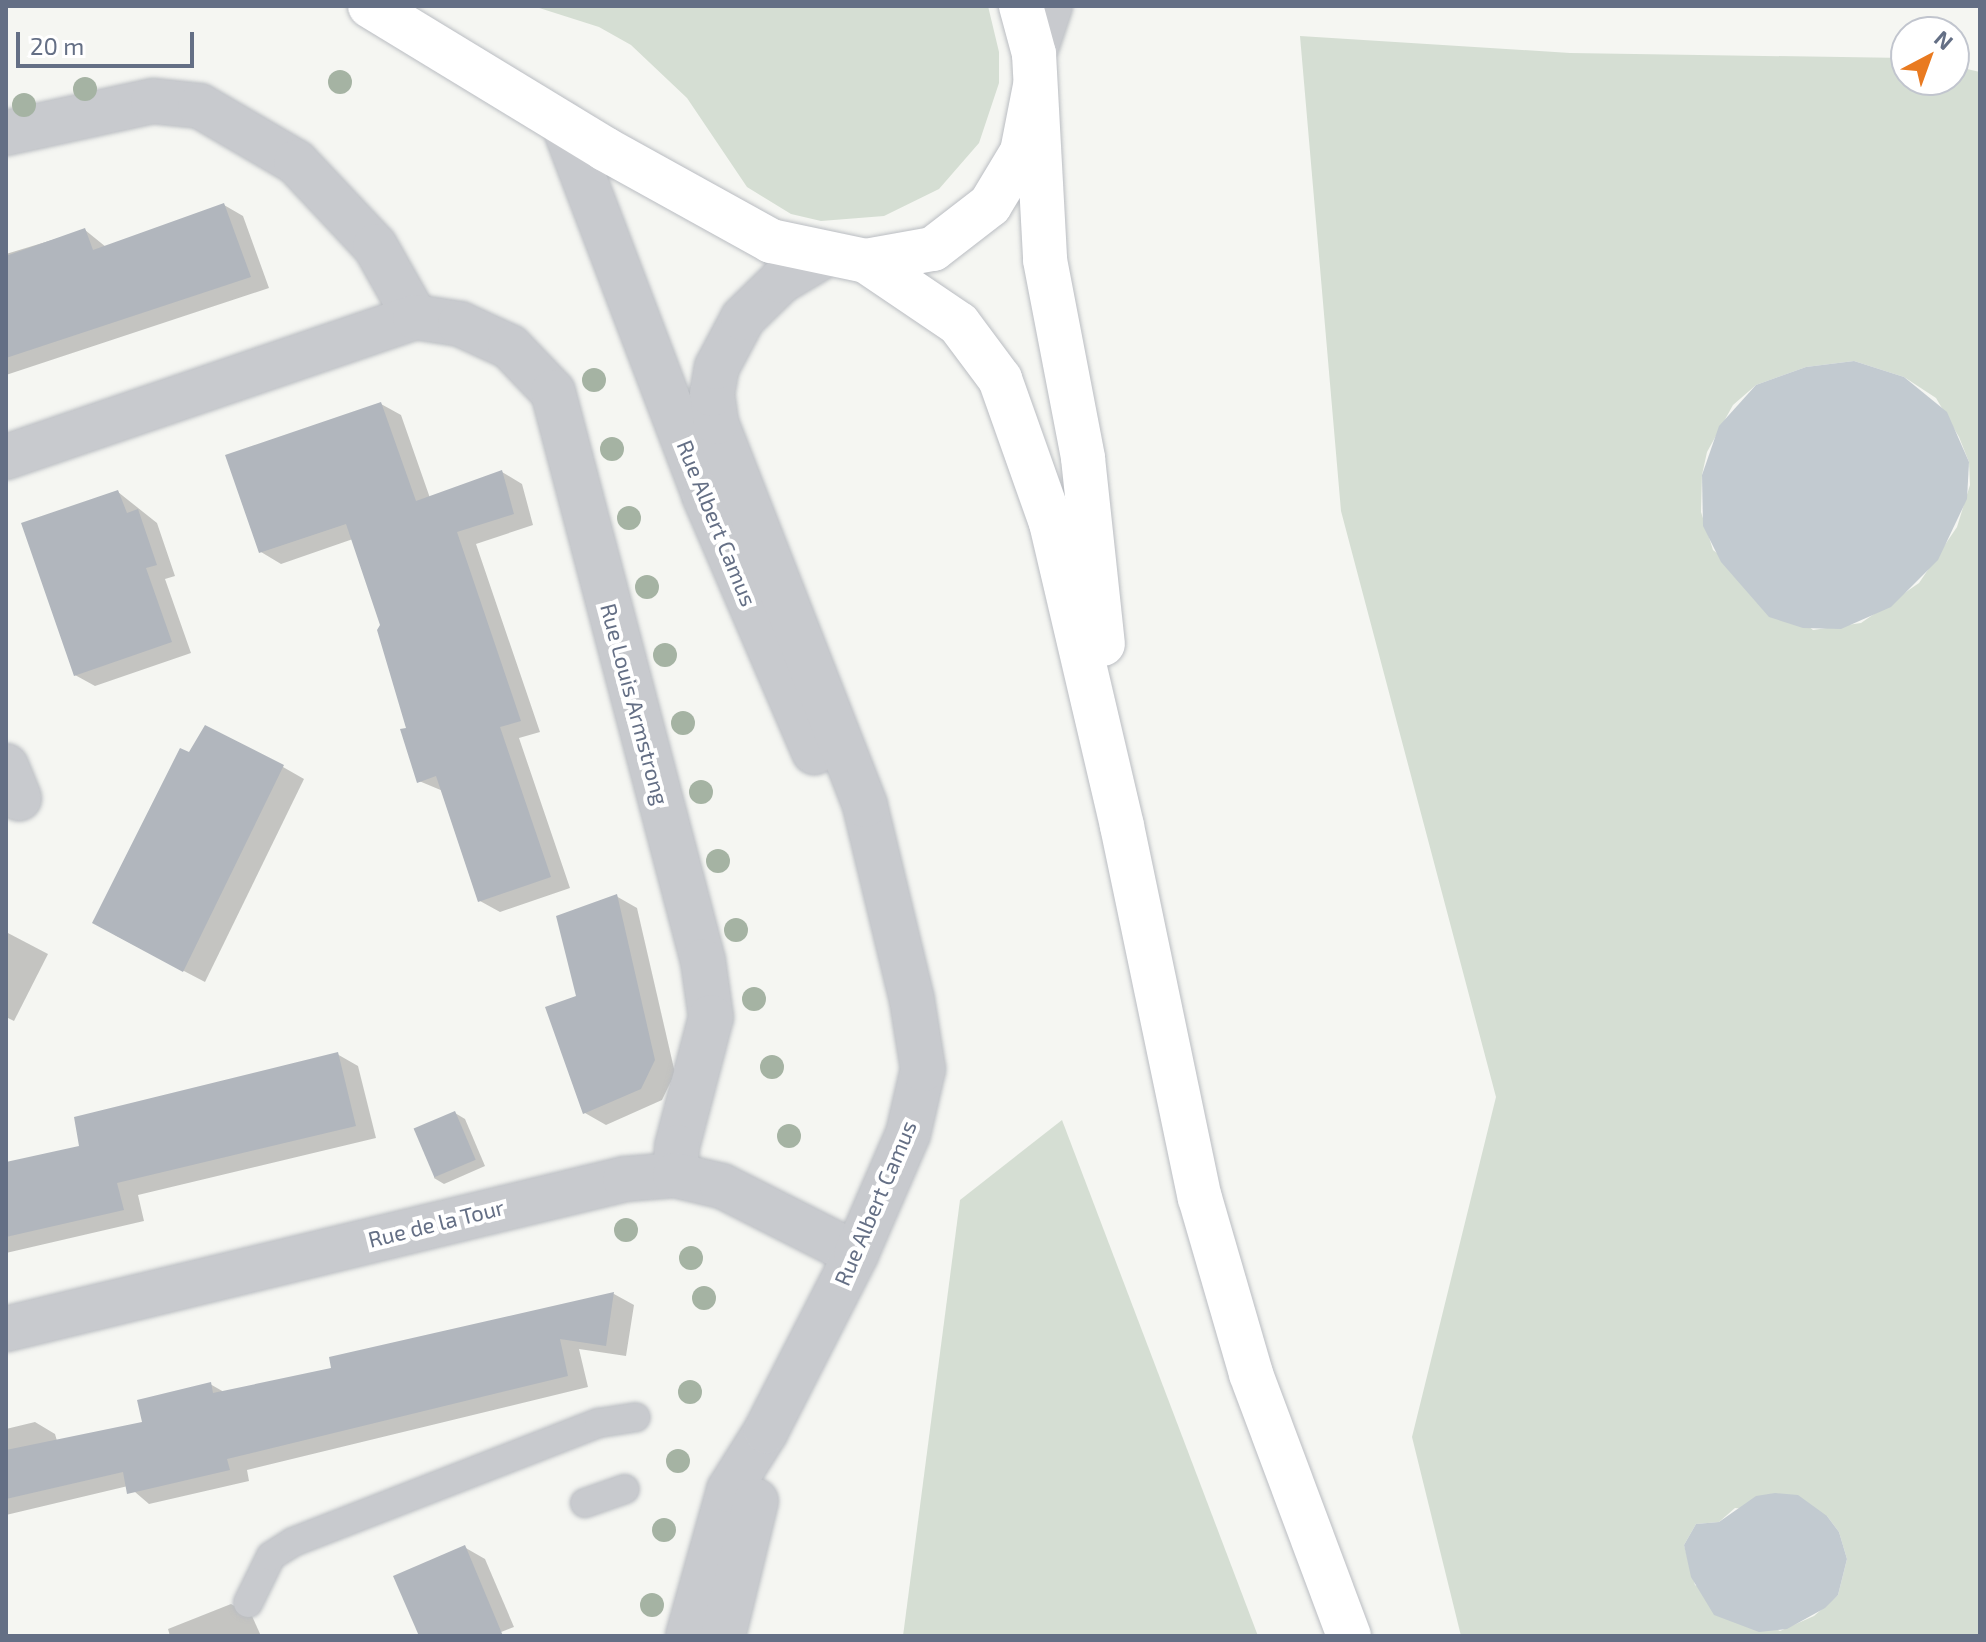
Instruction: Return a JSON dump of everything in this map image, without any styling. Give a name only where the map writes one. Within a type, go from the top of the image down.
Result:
[{"type":"main road","points":[[370,6],[563,123],[771,241],[846,258],[959,324],[1000,379],[1051,523],[1122,826],[1200,1198],[1251,1374],[1349,1636]]},
{"type":"main road","points":[[1021,6],[1034,70],[1045,260],[1083,458],[1122,826]]},
{"type":"main road","points":[[846,258],[933,249],[990,205],[1022,152],[1034,70]]},
{"type":"street","points":[[1034,70],[1050,6]]},
{"type":"street","points":[[6,133],[153,101],[200,106],[296,162],[375,246],[415,317]]},
{"type":"street","name":"Rue Albert Camus","points":[[563,123],[768,652],[839,815],[892,914]]},
{"type":"street","name":"Rue Albert Camus","points":[[688,1636],[729,1490],[766,1431],[856,1254],[908,1134],[923,1069],[892,914],[865,805],[720,435],[712,394],[717,367],[743,318],[781,281],[846,258]]},
{"type":"street","name":"Rue Louis Armstrong","points":[[6,457],[415,317],[460,324],[510,347],[553,392],[705,975],[711,1017],[677,1147],[675,1175]]},
{"type":"street","name":"Rue de la Tour","points":[[6,1329],[528,1200],[625,1179],[675,1175],[722,1186],[856,1254]]},
{"type":"street","name":"Rue Albert Camus","points":[[723,1636],[757,1496],[766,1431]]},
{"type":"lane","points":[[248,1603],[271,1556],[293,1542],[599,1423],[636,1417]]},
{"type":"lane","points":[[585,1503],[625,1489]]},
{"type":"shaded area","points":[[533,6],[988,6],[999,52],[999,83],[979,143],[939,189],[884,216],[821,221],[791,214],[747,187],[687,98],[631,45],[599,27]]},
{"type":"shaded area","points":[[1300,36],[1570,53],[1890,58],[1890,96],[1970,96],[1970,70],[1980,72],[1980,1636],[1461,1636],[1412,1437],[1496,1097],[1341,511]],"holes":[[[1854,361],[1904,377],[1936,398],[1959,437],[1969,462],[1970,485],[1957,527],[1919,583],[1861,623],[1813,630],[1713,550],[1701,512],[1702,475],[1707,452],[1733,405],[1756,385],[1806,367]],[[1735,1508],[1827,1516],[1839,1532],[1847,1559],[1838,1595],[1814,1616],[1780,1631],[1695,1585],[1684,1545],[1696,1524],[1719,1522]]]},
{"type":"shaded area","points":[[1854,361],[1904,377],[1947,412],[1969,462],[1967,499],[1938,560],[1891,607],[1841,629],[1803,628],[1769,617],[1721,562],[1703,526],[1702,475],[1719,426],[1756,385],[1806,367]]},
{"type":"shaded area","points":[[1062,1120],[1258,1636],[903,1636],[960,1200]]},
{"type":"shaded area","points":[[1775,1493],[1798,1495],[1827,1516],[1839,1532],[1847,1559],[1838,1595],[1825,1608],[1787,1629],[1759,1632],[1714,1615],[1691,1577],[1684,1545],[1696,1524],[1719,1522],[1756,1496]]},
{"type":"building","points":[[224,203],[251,277],[6,358],[6,256],[85,228],[93,250]]},
{"type":"building","points":[[381,402],[416,501],[502,470],[514,514],[457,532],[521,721],[500,727],[551,877],[478,902],[436,776],[417,783],[400,729],[406,728],[377,630],[380,625],[346,524],[259,553],[225,455]]},
{"type":"building","points":[[118,490],[127,513],[138,509],[157,565],[146,568],[172,642],[74,676],[21,523]]},
{"type":"building","points":[[205,725],[284,765],[183,972],[92,923],[180,748],[189,752]]},
{"type":"building","points":[[617,894],[655,1060],[641,1089],[583,1114],[545,1007],[576,996],[556,916]]},
{"type":"building","points":[[338,1052],[356,1126],[117,1183],[124,1210],[6,1237],[6,1162],[79,1146],[74,1117]]},
{"type":"building","points":[[455,1111],[476,1160],[434,1177],[414,1129]]},
{"type":"building","points":[[614,1292],[606,1346],[560,1339],[568,1376],[227,1459],[230,1470],[127,1494],[123,1472],[6,1499],[6,1450],[142,1422],[137,1400],[211,1382],[213,1393],[331,1368],[329,1357]]},
{"type":"building","points":[[465,1545],[503,1636],[419,1636],[393,1576]]}]
